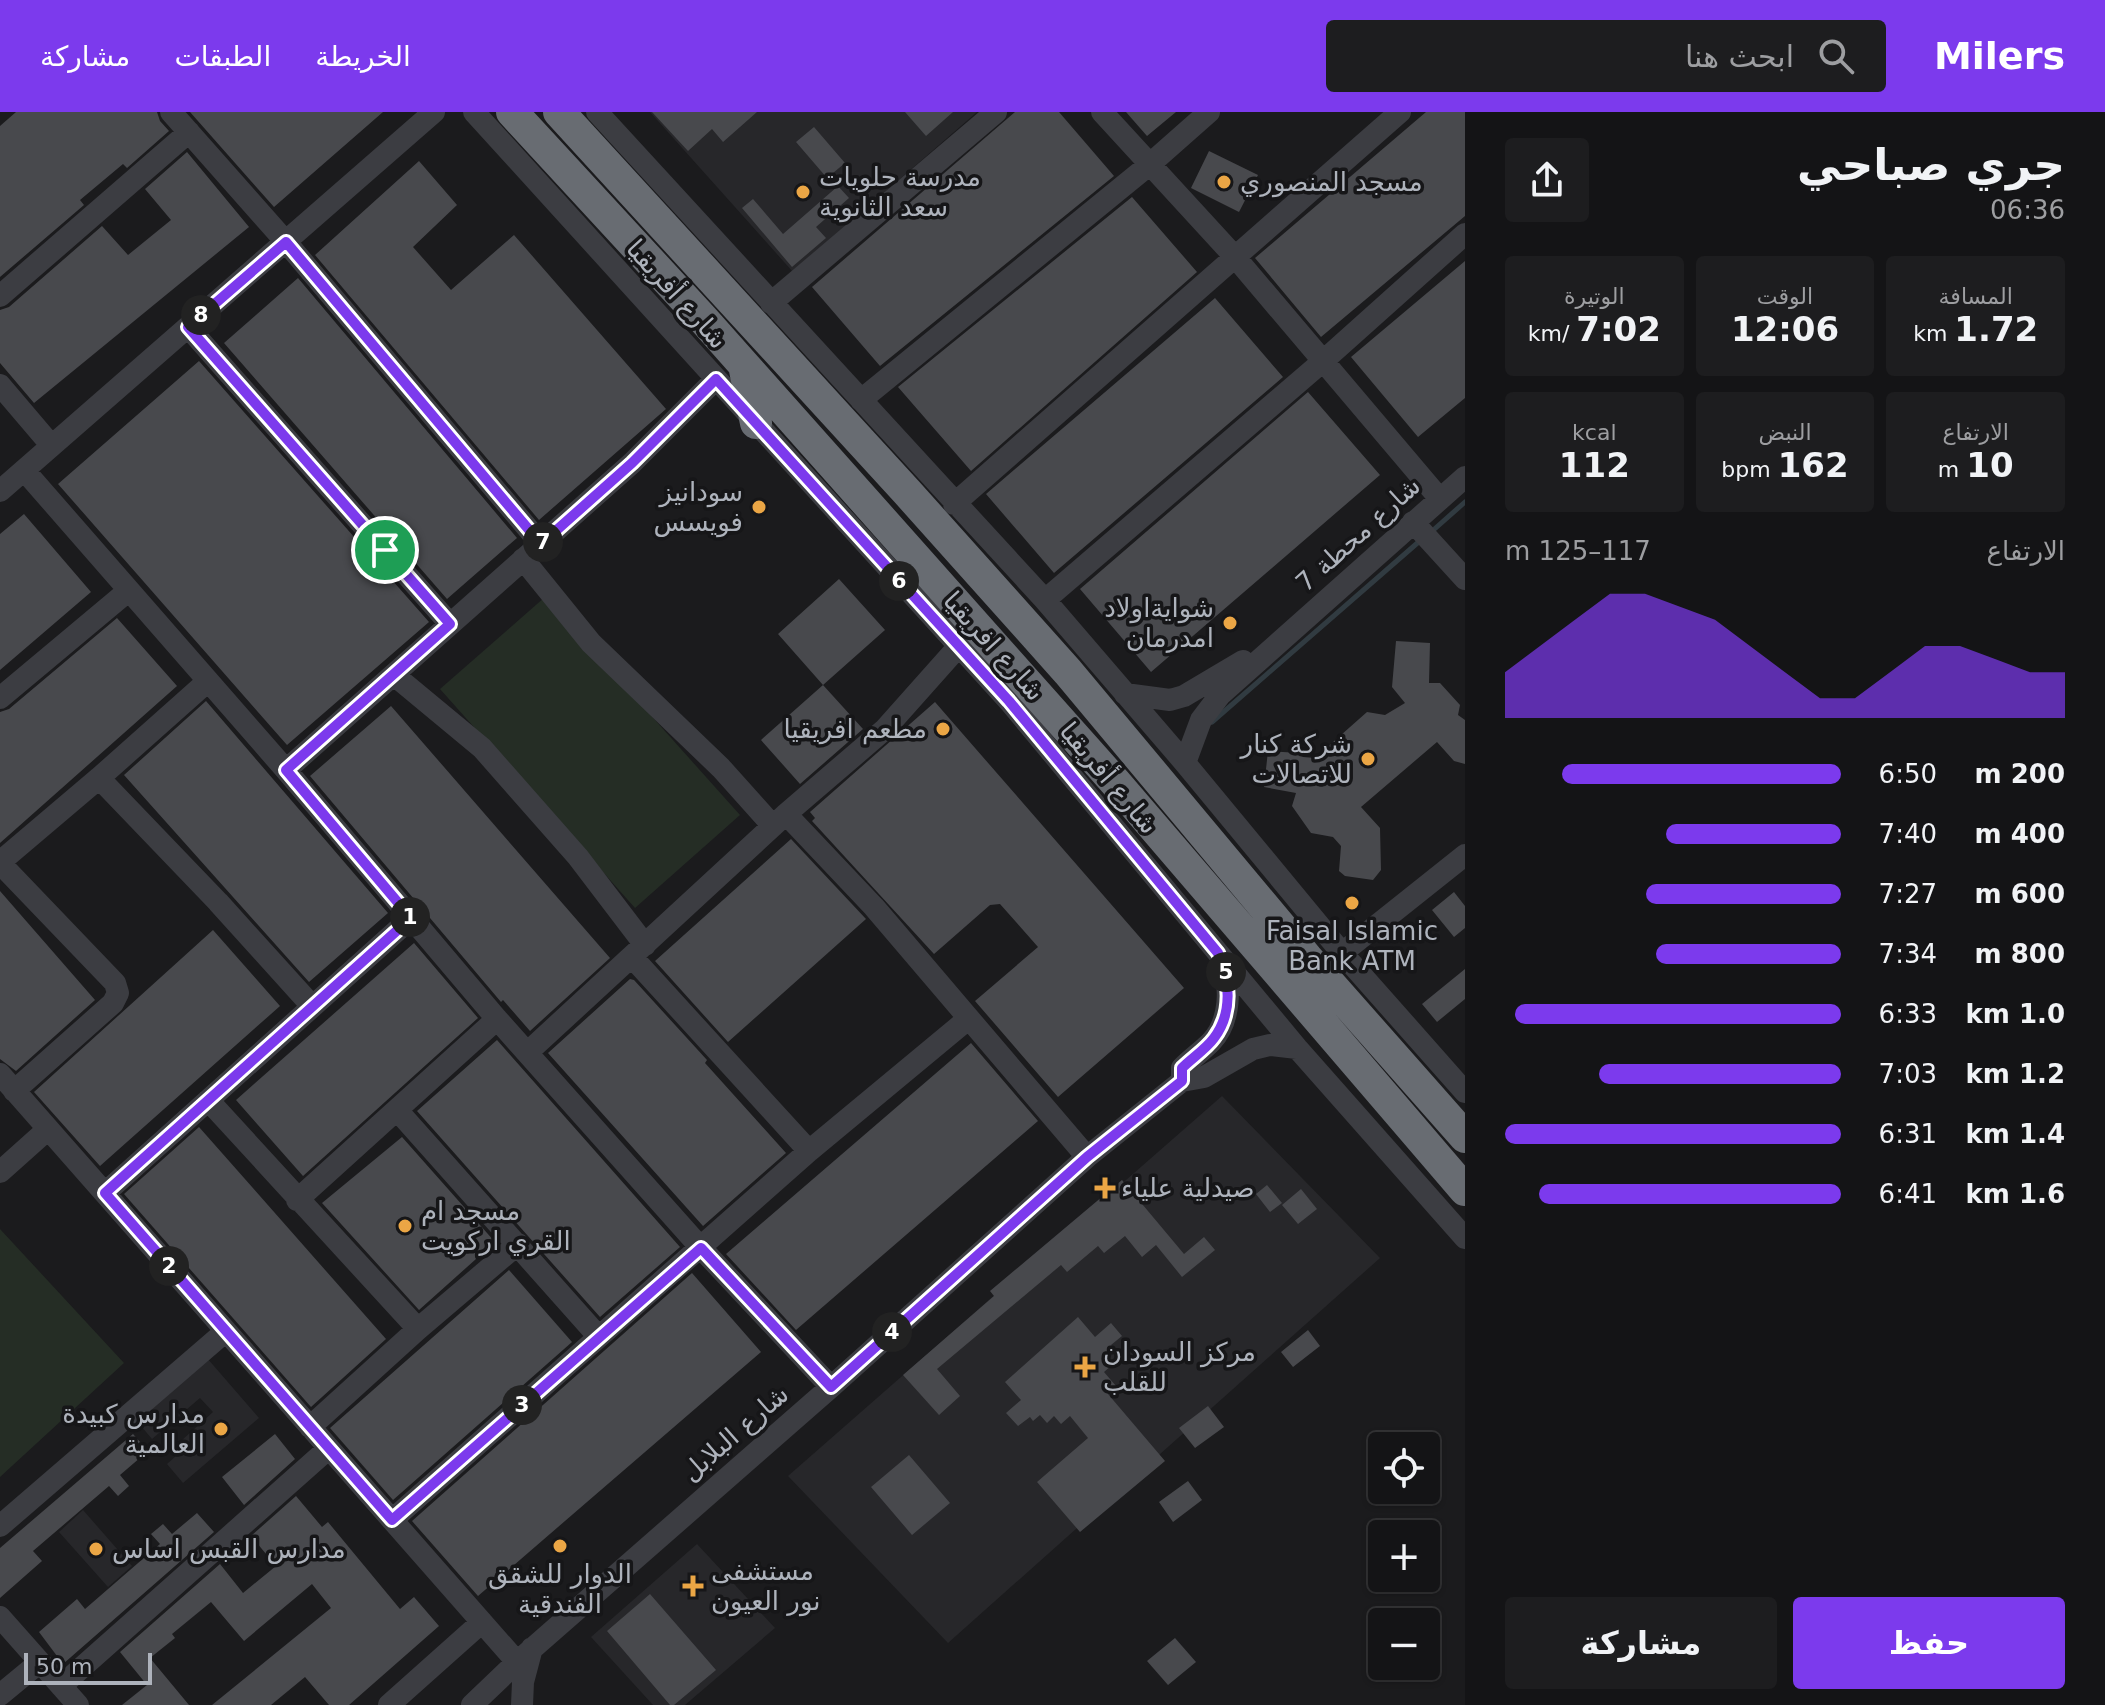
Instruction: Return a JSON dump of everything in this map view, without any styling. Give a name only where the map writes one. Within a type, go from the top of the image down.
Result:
[{"type":"highway","name":"شارع افريقيا","points":[[512,112],[704,320],[730,373],[1115,782],[1465,1190]]},
{"type":"highway","name":"شارع افريقيا","points":[[559,112],[1068,672],[1307,958],[1465,1137]]},
{"type":"highway","points":[[730,373],[756,423]]},
{"type":"highway","points":[[879,462],[923,470]]},
{"type":"street","points":[[171,112],[286,242],[541,544]]},
{"type":"street","points":[[0,491],[434,112]]},
{"type":"street","name":"شارع أفريقيا","points":[[474,112],[730,373]]},
{"type":"street","points":[[597,112],[1045,600],[1342,953],[1465,1092]]},
{"type":"street","points":[[771,303],[996,112]]},
{"type":"street","points":[[1102,112],[1235,257],[1440,499]]},
{"type":"street","points":[[861,400],[1149,165],[1209,112]]},
{"type":"street","points":[[954,504],[1400,112]]},
{"type":"street","points":[[0,296],[189,132]]},
{"type":"street","points":[[1045,600],[1322,362],[1465,234]]},
{"type":"street","points":[[188,327],[450,624]]},
{"type":"street","points":[[286,770],[730,373]]},
{"type":"street","points":[[0,385],[51,445]]},
{"type":"street","name":"شارع أفريقيا","points":[[756,423],[1009,701],[1297,1048],[1465,1238]]},
{"type":"street","points":[[24,470],[286,770],[497,1019],[701,1248],[831,1387]]},
{"type":"street","name":"شارع محطة 7","points":[[1288,634],[1465,477]]},
{"type":"street","points":[[1413,522],[1465,579]]},
{"type":"street","points":[[523,559],[591,643],[721,768],[874,907],[1087,1157]]},
{"type":"street","points":[[0,698],[128,591]]},
{"type":"street","points":[[1125,694],[1170,700],[1184,696],[1288,634]]},
{"type":"street","points":[[1185,763],[1205,713],[1220,695],[1288,634]]},
{"type":"street","points":[[528,1052],[780,820],[885,729],[958,647]]},
{"type":"street","points":[[394,675],[482,748],[578,857],[638,951],[809,1151]]},
{"type":"street","points":[[208,681],[0,863],[115,983],[118,993],[113,1003],[7,1083],[482,1622],[524,1655],[522,1705]]},
{"type":"street","points":[[99,778],[312,1006]]},
{"type":"street","points":[[1342,953],[1465,855]]},
{"type":"street","points":[[105,1193],[411,918]]},
{"type":"street","name":"شارع البلابل","points":[[1182,1081],[1182,1068],[1213,1040],[1226,1010],[1227,975],[1218,953]]},
{"type":"street","points":[[297,1200],[497,1019]]},
{"type":"street","points":[[392,1520],[809,1151],[968,1019]]},
{"type":"street","name":"شارع البلابل","points":[[476,1704],[524,1655],[831,1387],[1087,1157],[1182,1081],[1204,1077],[1253,1049],[1270,1045],[1297,1048]]},
{"type":"street","points":[[208,1100],[418,1329]]},
{"type":"street","points":[[397,1110],[598,1336]]},
{"type":"street","points":[[0,1172],[47,1130]]},
{"type":"street","points":[[310,1427],[518,1244]]},
{"type":"street","points":[[0,1526],[226,1331]]},
{"type":"street","points":[[61,1686],[329,1448]]},
{"type":"street","points":[[0,1617],[78,1705]]},
{"type":"street","points":[[389,1705],[482,1622]]},
{"type":"street","points":[[0,1695],[40,1662]]},
{"type":"shaded area","name":"مدرسة حلويات سعد الثانوية","points":[[650,112],[977,112],[793,272]]},
{"type":"shaded area","points":[[545,597],[740,815],[635,908],[440,689]]},
{"type":"shaded area","name":"مركز السودان للقلب","points":[[1222,1096],[1380,1258],[948,1643],[788,1476]]},
{"type":"shaded area","points":[[0,1229],[124,1363],[0,1477]]},
{"type":"shaded area","name":"مدارس كبيدة العالمية","points":[[207,1358],[259,1418],[183,1483],[167,1464],[186,1447],[181,1441],[213,1412],[200,1398],[152,1439],[135,1419]]},
{"type":"shaded area","name":"مدارس القبس اساس","points":[[83,1510],[132,1566],[108,1587],[59,1532]]},
{"type":"shaded area","name":"مستشفى نور العيون","points":[[697,1544],[775,1628],[685,1705],[653,1705],[591,1637]]},
{"type":"building","points":[[16,112],[157,112],[169,131],[127,168],[123,164],[80,200],[84,205],[0,277],[0,126]]},
{"type":"building","points":[[190,112],[383,112],[274,207]]},
{"type":"building","points":[[652,112],[757,112],[723,142],[712,129],[688,151]]},
{"type":"building","points":[[905,112],[953,112],[926,136]]},
{"type":"building","points":[[1015,112],[1059,112],[1114,176],[880,366],[812,287]]},
{"type":"building","points":[[1126,112],[1176,112],[1147,136]]},
{"type":"building","points":[[1426,112],[1465,112],[1465,216],[1321,337],[1255,258]]},
{"type":"building","points":[[814,127],[845,163],[827,178],[796,142]]},
{"type":"building","name":"مسجد المنصوري","points":[[1209,151],[1258,175],[1239,212],[1191,188]]},
{"type":"building","points":[[187,152],[249,227],[34,403],[0,363],[0,310],[9,307],[102,226],[128,255],[171,220],[145,189]]},
{"type":"building","points":[[419,161],[457,205],[413,247],[451,290],[514,235],[666,409],[539,520],[315,255]]},
{"type":"building","points":[[838,186],[849,198],[816,227],[826,238],[792,267],[742,208],[753,199],[783,234]]},
{"type":"building","points":[[1132,197],[1197,272],[971,471],[898,387]]},
{"type":"building","points":[[1465,261],[1465,398],[1418,437],[1351,357]]},
{"type":"building","points":[[298,278],[517,538],[447,599],[224,343]]},
{"type":"building","points":[[1215,298],[1283,377],[1054,573],[986,494]]},
{"type":"building","points":[[199,361],[429,622],[287,745],[58,484]]},
{"type":"building","points":[[1308,392],[1380,475],[1151,672],[1080,589]]},
{"type":"building","points":[[24,514],[91,592],[0,670],[0,534]]},
{"type":"building","points":[[839,579],[885,630],[823,685],[778,634]]},
{"type":"building","points":[[117,618],[177,686],[0,843],[0,712],[9,709]]},
{"type":"building","name":"شركة كنار للاتصالات","points":[[1396,641],[1430,643],[1429,683],[1440,683],[1460,705],[1458,715],[1465,720],[1465,764],[1454,761],[1437,742],[1361,807],[1380,828],[1381,870],[1373,880],[1345,876],[1339,871],[1341,846],[1333,837],[1311,833],[1292,806],[1296,793],[1264,787],[1268,751],[1300,753],[1303,757],[1315,758],[1367,712],[1385,715],[1405,703],[1392,687]]},
{"type":"building","points":[[823,685],[863,729],[800,784],[761,740]]},
{"type":"building","points":[[206,701],[388,913],[309,982],[124,775]]},
{"type":"building","points":[[935,702],[1184,988],[1058,1097],[975,1001],[1038,947],[1000,904],[990,905],[934,954],[812,821],[815,818],[810,812]]},
{"type":"building","points":[[391,706],[610,958],[530,1031],[503,1000],[501,1002],[310,776]]},
{"type":"building","points":[[791,839],[866,919],[728,1042],[655,961]]},
{"type":"building","points":[[0,891],[95,1000],[16,1071],[0,1059]]},
{"type":"building","points":[[1454,892],[1465,906],[1465,928],[1454,937],[1432,910]]},
{"type":"building","points":[[213,930],[280,1006],[100,1166],[34,1092]]},
{"type":"building","points":[[414,943],[478,1018],[303,1176],[236,1100]]},
{"type":"building","points":[[1465,969],[1465,999],[1437,1022],[1422,1004]]},
{"type":"building","points":[[630,979],[707,1060],[705,1063],[786,1153],[703,1226],[548,1053]]},
{"type":"building","points":[[497,1040],[680,1247],[600,1317],[417,1111]]},
{"type":"building","points":[[971,1043],[1038,1121],[796,1330],[726,1254]]},
{"type":"building","points":[[199,1127],[386,1339],[311,1407],[124,1194]]},
{"type":"building","name":"مسجد ام القري اركويت","points":[[402,1137],[495,1242],[419,1310],[322,1203]]},
{"type":"building","points":[[1122,1180],[1184,1254],[1204,1237],[1215,1250],[1182,1277],[1156,1245],[1142,1257],[1125,1236],[1104,1253],[1098,1246],[1067,1272],[1061,1265],[937,1369],[960,1396],[939,1415],[903,1375],[994,1296],[990,1291]]},
{"type":"building","points":[[1267,1185],[1282,1203],[1270,1212],[1256,1194]]},
{"type":"building","points":[[1301,1189],[1317,1209],[1298,1224],[1282,1205]]},
{"type":"building","points":[[509,1270],[572,1342],[393,1500],[330,1428]]},
{"type":"building","points":[[692,1273],[761,1352],[478,1596],[412,1521]]},
{"type":"building","points":[[1078,1317],[1095,1337],[1111,1323],[1122,1336],[1111,1345],[1115,1350],[1106,1358],[1112,1365],[1104,1372],[1116,1386],[1108,1394],[1165,1461],[1080,1532],[1037,1482],[1088,1438],[1070,1416],[1061,1424],[1054,1416],[1047,1423],[1040,1415],[1033,1421],[1030,1417],[1018,1426],[1006,1413],[1021,1400],[1005,1382]]},
{"type":"building","points":[[1308,1330],[1320,1346],[1293,1367],[1281,1352]]},
{"type":"building","points":[[1208,1406],[1224,1427],[1195,1448],[1179,1428]]},
{"type":"building","points":[[133,1434],[148,1451],[120,1475],[129,1486],[118,1496],[109,1486],[33,1551],[42,1561],[0,1598],[0,1548]]},
{"type":"building","points":[[275,1434],[295,1459],[244,1505],[222,1477]]},
{"type":"building","points":[[909,1455],[950,1503],[912,1535],[871,1487]]},
{"type":"building","points":[[1188,1481],[1202,1500],[1173,1522],[1159,1502]]},
{"type":"building","points":[[296,1496],[322,1527],[328,1522],[400,1609],[414,1597],[439,1626],[349,1705],[329,1705],[305,1677],[271,1705],[212,1705],[331,1608],[312,1584],[244,1641],[211,1602],[172,1634],[175,1638],[150,1658],[189,1705],[122,1705],[147,1685],[120,1652],[220,1564],[243,1593],[276,1566],[251,1536]]},
{"type":"building","points":[[197,1513],[214,1532],[63,1664],[39,1632],[77,1599],[85,1609],[160,1544],[151,1534],[163,1524],[172,1534]]},
{"type":"building","points":[[650,1594],[716,1670],[674,1705],[670,1705],[607,1631]]},
{"type":"building","points":[[1175,1638],[1196,1662],[1168,1685],[1147,1661]]},
{"type":"waterway","points":[[1430,533],[1465,502]]},
{"type":"waterway","points":[[1212,722],[1422,539]]},
{"type":"place","name":"مسجد المنصوري","points":[[1224,182]]},
{"type":"place","name":"مدرسة حلويات سعد الثانوية","points":[[803,192]]},
{"type":"place","name":"سودانيز فويسس","points":[[759,507]]},
{"type":"place","name":"شوايةاولاد امدرمان","points":[[1230,623]]},
{"type":"place","name":"مطعم افريقيا","points":[[943,729]]},
{"type":"place","name":"شركة كنار للاتصالات","points":[[1368,759]]},
{"type":"place","name":"Faisal Islamic Bank ATM","points":[[1352,903]]},
{"type":"place","name":"صيدلية علياء","points":[[1105,1188]]},
{"type":"place","name":"مسجد ام القري اركويت","points":[[405,1226]]},
{"type":"place","name":"مركز السودان للقلب","points":[[1085,1367]]},
{"type":"place","name":"مدارس كبيدة العالمية","points":[[221,1429]]},
{"type":"place","name":"الدوار للشقق الفندقية","points":[[560,1546]]},
{"type":"place","name":"مدارس القبس اساس","points":[[96,1549]]},
{"type":"place","name":"مستشفى نور العيون","points":[[693,1586]]},
{"type":"route","points":[[286,242],[541,544],[632,463],[716,379],[1009,701],[1218,953],[1227,975],[1228,987],[1226,1010],[1219,1030],[1213,1040],[1182,1068],[1182,1081],[1087,1157],[831,1387],[701,1248],[392,1520],[105,1193],[411,918],[286,770],[450,624],[385,550],[188,327],[286,242]]}]
